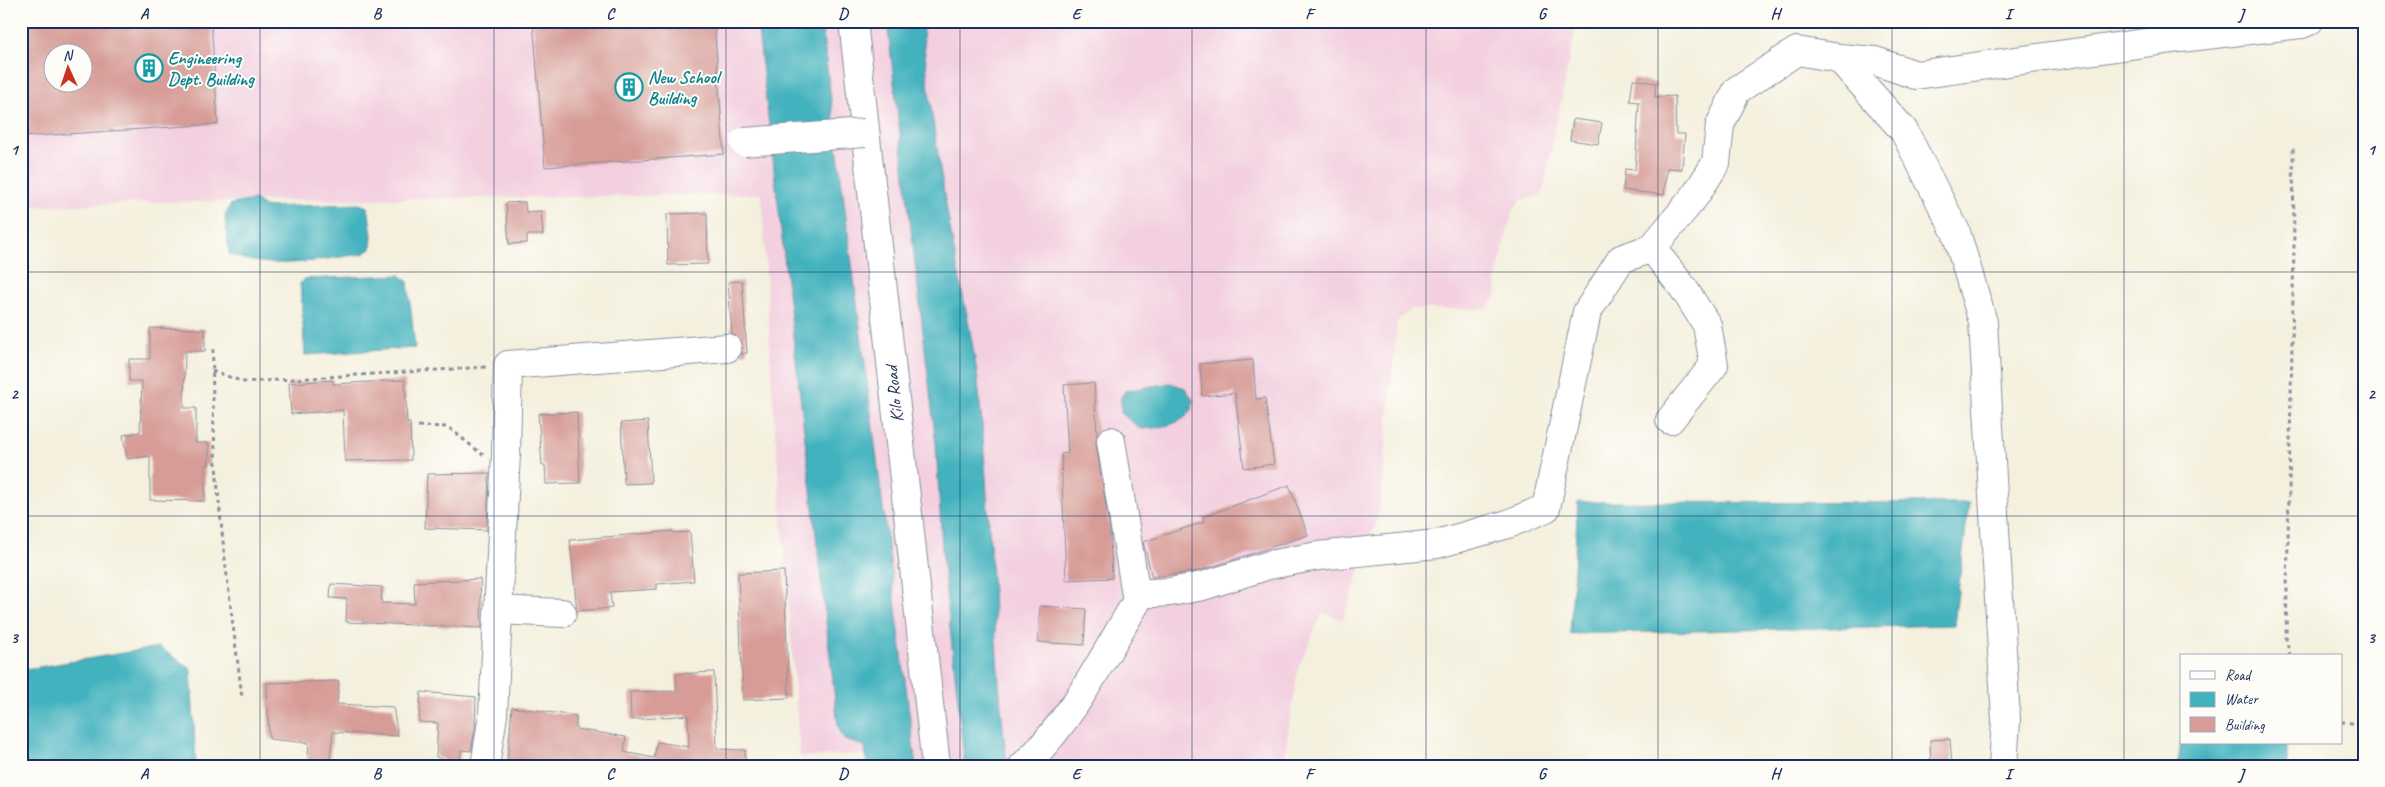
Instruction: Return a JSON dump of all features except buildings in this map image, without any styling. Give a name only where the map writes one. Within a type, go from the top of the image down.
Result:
[{"type":"street","name":"Kilo Road","points":[[853,21],[936,766]]},
{"type":"street","name":"Kilo Road","points":[[870,21],[950,766]]},
{"type":"street","points":[[1136,594],[1170,592],[1203,586],[1269,565],[1318,556],[1437,544],[1508,524],[1546,508],[1587,312],[1621,259],[1652,248],[1696,196],[1716,163],[1720,125],[1737,90],[1797,51],[1839,58],[1875,60],[1916,76],[2180,38],[2302,24],[2309,21]]},
{"type":"street","points":[[1839,58],[1904,131],[1956,232],[1983,322],[2006,720],[2004,766]]},
{"type":"street","points":[[744,142],[865,133]]},
{"type":"street","points":[[1652,248],[1684,289],[1707,325],[1714,365],[1670,420]]},
{"type":"street","points":[[485,766],[493,715],[505,479],[508,365],[727,348]]},
{"type":"street","points":[[1023,766],[1044,745],[1067,715],[1137,601],[1111,441]]},
{"type":"street","points":[[498,610],[562,613]]},
{"type":"path","points":[[2290,654],[2286,638],[2294,247],[2293,148]]},
{"type":"path","points":[[213,349],[211,400],[218,500],[242,697]]},
{"type":"path","points":[[212,371],[244,382],[508,365]]},
{"type":"path","points":[[418,426],[448,427],[481,453],[505,479]]},
{"type":"path","points":[[2342,722],[2364,724]]},
{"type":"shaded area","points":[[21,21],[1577,21],[1542,195],[1521,200],[1512,212],[1496,279],[1497,294],[1487,309],[1412,309],[1397,321],[1380,510],[1343,620],[1323,612],[1298,668],[1283,766],[864,766],[864,754],[800,757],[772,389],[762,194],[172,202],[21,207]]},
{"type":"water","points":[[757,21],[821,21],[916,766],[867,766],[865,746],[844,740],[838,726]]},
{"type":"water","points":[[887,21],[922,21],[931,110],[978,382],[998,670],[1007,766],[965,766],[943,563],[936,444]]},
{"type":"water","points":[[254,200],[265,207],[359,204],[368,207],[372,235],[371,249],[363,254],[296,263],[262,262],[229,254],[225,216],[231,204]]},
{"type":"water","points":[[400,275],[408,282],[415,348],[305,355],[300,283],[304,279]]},
{"type":"water","points":[[1170,383],[1185,388],[1193,400],[1192,408],[1188,415],[1182,419],[1166,426],[1141,429],[1121,413],[1121,398],[1125,391]]},
{"type":"water","points":[[1578,502],[1969,503],[1954,625],[1570,634]]},
{"type":"water","points":[[159,647],[191,669],[196,766],[21,766],[21,670]]},
{"type":"water","points":[[2181,744],[2287,744],[2287,766],[2178,766]]},
{"type":"place","name":"Engineering Dept. Building","points":[[149,68]]},
{"type":"place","name":"New School Building","points":[[629,87]]}]
